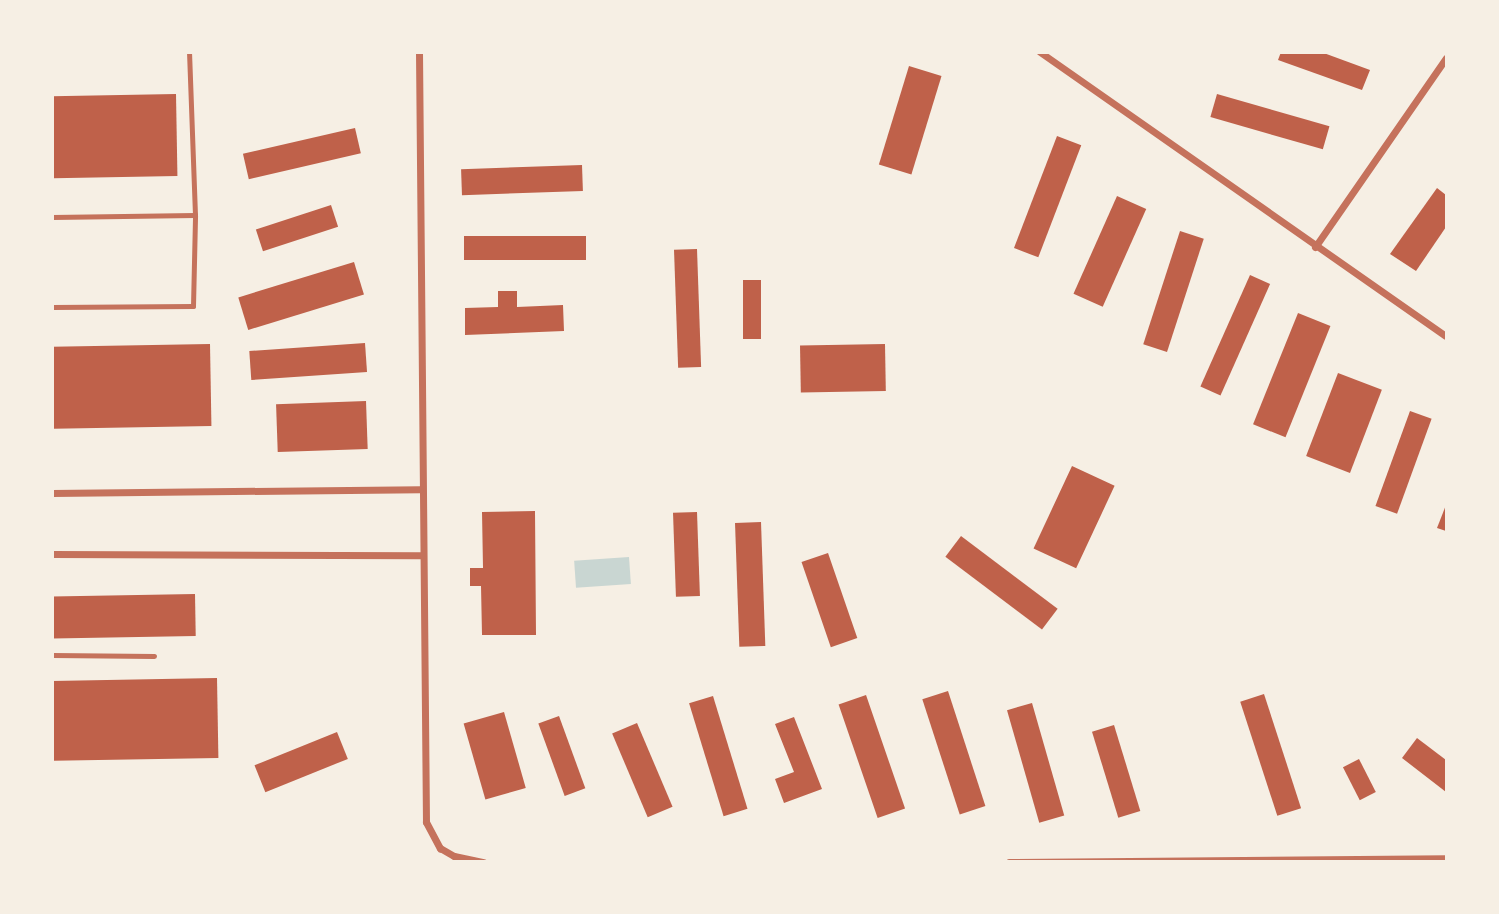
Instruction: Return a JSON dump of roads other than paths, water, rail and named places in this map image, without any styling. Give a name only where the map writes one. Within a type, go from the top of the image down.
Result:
[{"type":"street","points":[[419,52],[420,489],[426,821],[440,848],[454,856],[483,862]]},
{"type":"street","points":[[1040,52],[1315,247],[1447,336]]},
{"type":"street","points":[[1315,247],[1447,58]]},
{"type":"street","points":[[52,493],[420,489]]},
{"type":"street","points":[[52,554],[421,555]]},
{"type":"street","points":[[1009,862],[1447,858]]},
{"type":"lane","points":[[52,307],[194,306],[195,215],[189,52]]},
{"type":"lane","points":[[52,217],[195,215]]},
{"type":"lane","points":[[52,655],[154,656]]}]
